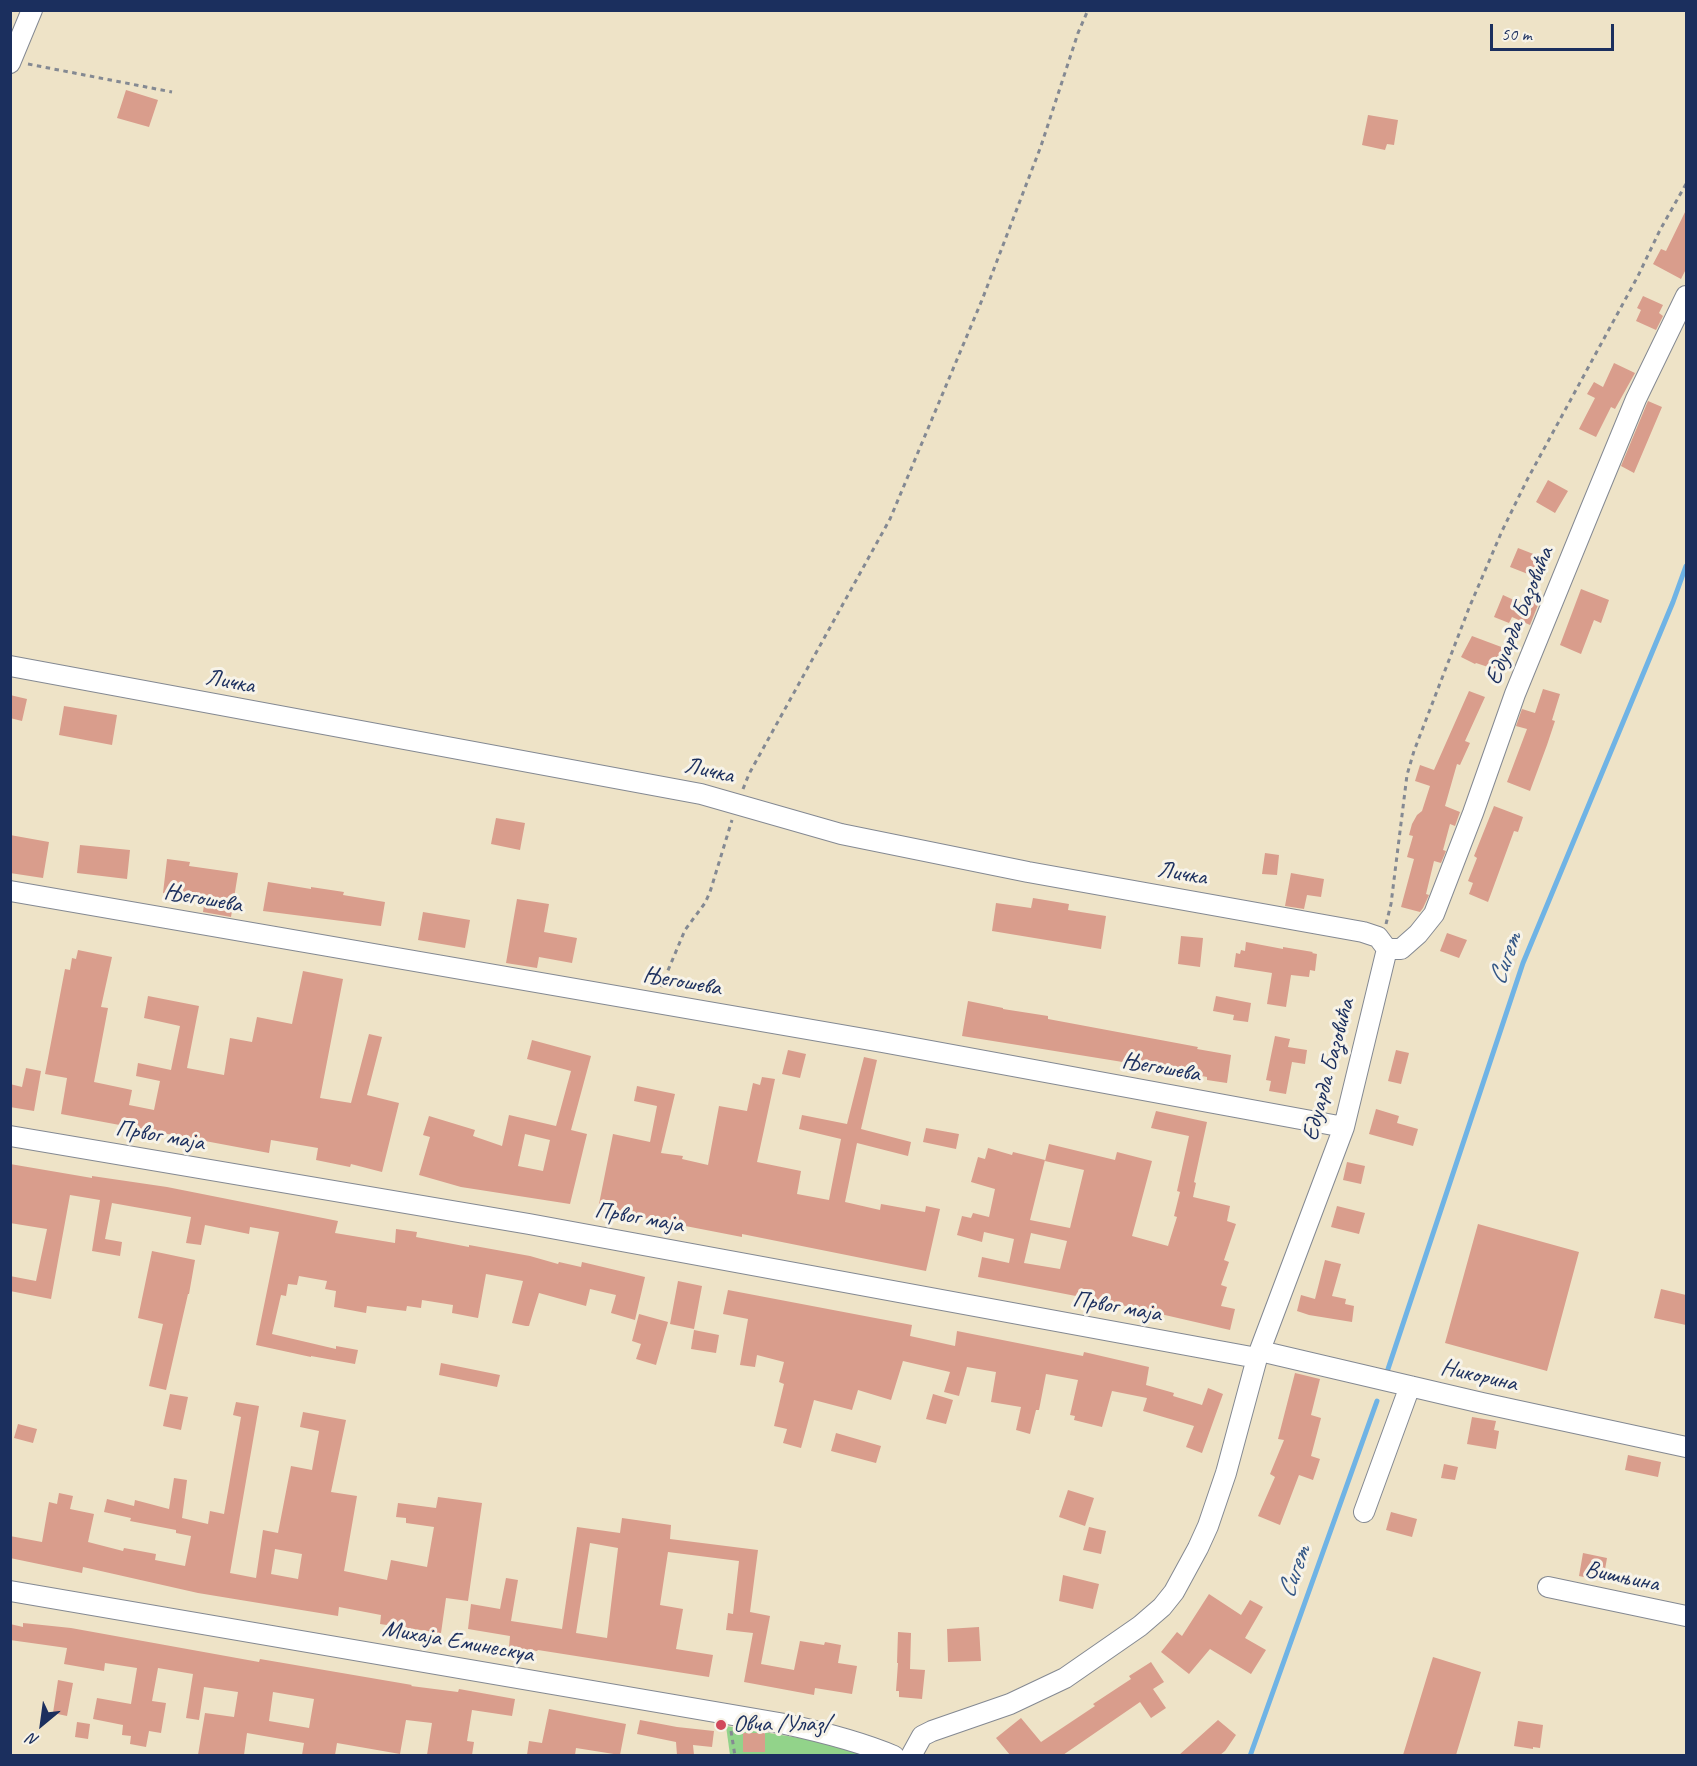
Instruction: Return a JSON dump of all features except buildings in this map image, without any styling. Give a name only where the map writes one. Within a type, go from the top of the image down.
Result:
[{"type":"street","points":[[11,62],[30,11]]},
{"type":"street","name":"Едуарда Базовића","points":[[911,1755],[922,1736],[960,1720],[1010,1704],[1065,1678],[1140,1626],[1162,1607],[1187,1570],[1208,1526],[1226,1473],[1259,1354],[1344,1127],[1382,943],[1401,949],[1418,934],[1434,914],[1515,694],[1636,399],[1686,296]]},
{"type":"street","name":"Личка","points":[[10,666],[681,790],[737,803],[841,834],[1028,872],[1364,932],[1382,943]]},
{"type":"street","name":"Његошева","points":[[10,891],[925,1050],[1344,1127]]},
{"type":"street","name":"Првог маја","points":[[10,1136],[530,1224],[1259,1354]]},
{"type":"street","name":"Никорина","points":[[1259,1354],[1686,1447]]},
{"type":"street","points":[[1364,1512],[1410,1386]]},
{"type":"street","name":"Вишњина","points":[[1548,1587],[1686,1616]]},
{"type":"street","name":"Михаја Еминескуа","points":[[10,1591],[727,1714],[829,1734],[884,1754]]},
{"type":"path","points":[[654,1003],[685,930],[705,903],[710,892],[737,803],[749,774],[890,519],[982,300],[1041,146],[1078,33],[1088,10]]},
{"type":"path","points":[[11,62],[172,92]]},
{"type":"path","points":[[1382,943],[1391,904],[1407,775],[1469,608],[1527,480],[1624,304],[1660,230],[1686,184]]},
{"type":"path","points":[[727,1714],[735,1755]]},
{"type":"green space","points":[[726,1726],[806,1739],[855,1751],[861,1755],[730,1755]]},
{"type":"waterway","name":"Сигет","points":[[1386,1375],[1523,963],[1686,566]]},
{"type":"waterway","name":"Сигет","points":[[1250,1756],[1377,1401]]},
{"type":"place","name":"Овча /Улаз/","points":[[721,1725]]}]
